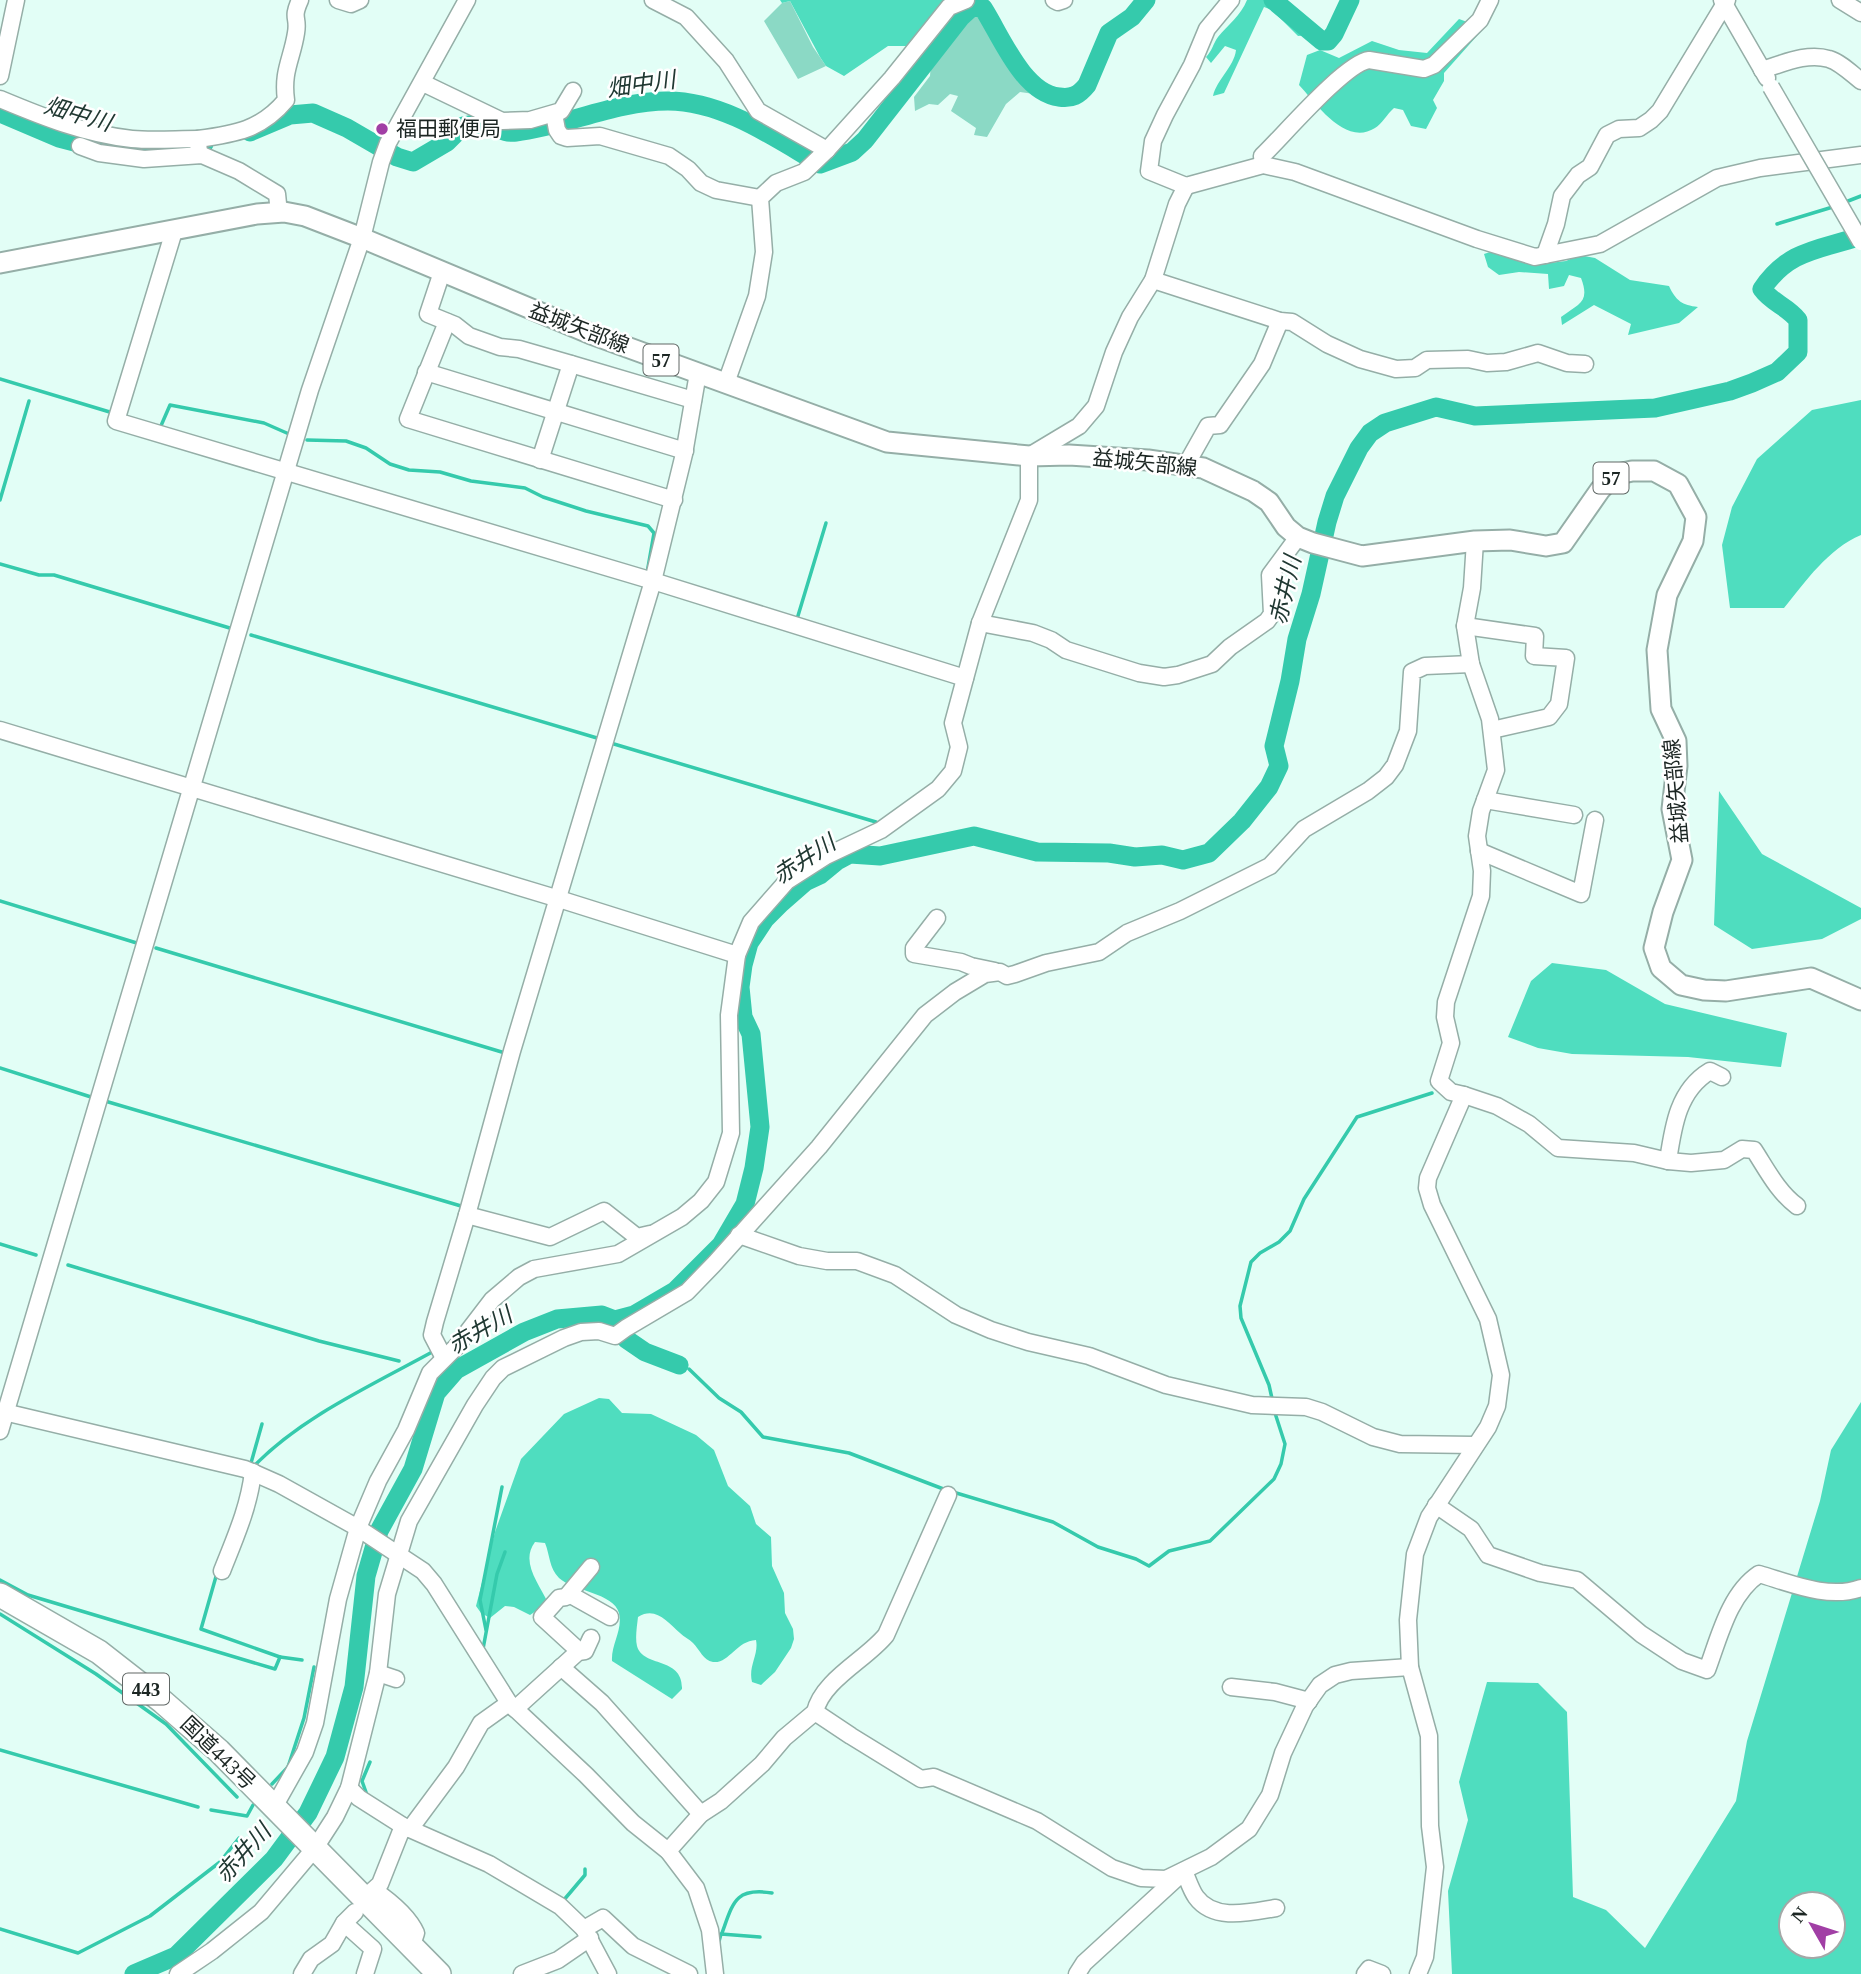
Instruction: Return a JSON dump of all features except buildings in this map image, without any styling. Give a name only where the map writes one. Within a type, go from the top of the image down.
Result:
[{"type":"highway","name":"国道443号","points":[[0,1595],[80,1640],[163,1702],[219,1751],[439,1974]]},
{"type":"main road","name":"益城矢部線","points":[[0,263],[257,215],[279,213],[305,216],[592,334],[887,442],[1029,456],[1069,455],[1203,468],[1253,491],[1269,502],[1286,527],[1305,540],[1362,556],[1475,541],[1510,540],[1546,546],[1563,543],[1600,490],[1614,475],[1632,471],[1654,471],[1678,484],[1696,517],[1693,541],[1667,595],[1657,650],[1661,709],[1675,741],[1677,766],[1672,809],[1682,860],[1663,912],[1654,948],[1661,968],[1681,985],[1704,990],[1726,991],[1811,978],[1861,1000]]},
{"type":"street","points":[[0,76],[16,0]]},
{"type":"street","points":[[80,146],[99,153],[144,159],[198,147],[262,123],[276,113],[286,100],[284,80],[297,30],[293,14],[300,0]]},
{"type":"street","points":[[338,0],[351,4],[360,0]]},
{"type":"street","points":[[0,1432],[3,1412],[310,390],[362,238],[381,162],[388,143],[467,0]]},
{"type":"street","points":[[653,0],[686,17],[726,61],[758,111],[826,151]]},
{"type":"street","points":[[760,198],[776,183],[804,172],[826,151],[892,78],[949,7],[966,0]]},
{"type":"street","points":[[1054,0],[1064,0]]},
{"type":"street","points":[[1231,0],[1207,29],[1192,65],[1153,141],[1149,171],[1186,186],[1263,165],[1295,172],[1535,257],[1600,244],[1717,178],[1760,168],[1861,156]]},
{"type":"street","points":[[1263,165],[1262,156],[1360,61],[1369,60],[1424,69],[1434,65],[1480,20],[1490,0]]},
{"type":"street","points":[[1840,0],[1861,13]]},
{"type":"street","points":[[1545,255],[1562,196],[1578,175],[1590,167],[1606,135],[1619,129],[1639,128],[1660,111],[1724,1]]},
{"type":"street","points":[[1724,1],[1861,242]]},
{"type":"street","points":[[1762,70],[1792,60],[1811,57],[1830,59],[1861,81]]},
{"type":"street","points":[[423,83],[502,121],[555,120]]},
{"type":"street","points":[[555,120],[573,91]]},
{"type":"street","points":[[0,99],[48,119],[90,132],[198,147],[277,194],[279,213]]},
{"type":"street","points":[[555,120],[561,136],[600,136],[669,156],[688,169],[701,183],[716,190],[760,198]]},
{"type":"street","points":[[274,1807],[305,1752],[315,1723],[338,1599],[378,1481],[406,1430],[430,1373],[471,1329],[492,1300],[519,1277],[534,1269],[618,1254],[682,1217],[701,1201],[716,1182],[728,1148],[732,1115],[729,1015],[737,955],[751,922],[787,881],[826,856],[881,830],[938,789],[953,771],[959,747],[953,723],[980,623],[1030,500],[1029,456],[1079,426],[1096,406],[1114,352],[1130,317],[1153,280],[1177,204],[1186,186]]},
{"type":"street","points":[[726,383],[757,296],[765,252],[760,198]]},
{"type":"street","points":[[174,231],[116,421],[653,581],[965,678]]},
{"type":"street","points":[[442,272],[428,314],[455,325],[469,336],[693,400]]},
{"type":"street","points":[[1153,280],[1280,321],[1292,322],[1327,344],[1360,359],[1396,369],[1415,368],[1427,360],[1506,362],[1538,353],[1567,363],[1585,364]]},
{"type":"street","points":[[1186,465],[1208,426],[1220,425],[1262,364],[1280,321]]},
{"type":"street","points":[[447,322],[408,419],[674,500]]},
{"type":"street","points":[[540,460],[571,364]]},
{"type":"street","points":[[426,372],[685,451]]},
{"type":"street","points":[[444,1358],[432,1335],[512,1051],[653,581],[685,451],[698,373]]},
{"type":"street","points":[[980,623],[1033,633],[1066,650],[1139,673],[1164,677],[1178,675],[1213,664],[1230,647],[1267,621],[1272,614],[1270,575],[1305,540]]},
{"type":"street","points":[[1475,541],[1472,588],[1465,625],[1471,664],[1492,730],[1496,770],[1485,800],[1477,836],[1482,872],[1481,896],[1446,1002],[1445,1017],[1451,1043],[1439,1081],[1451,1093],[1497,1106],[1529,1124],[1558,1147],[1634,1153],[1691,1163],[1724,1160],[1742,1149],[1754,1150],[1777,1186],[1797,1206]]},
{"type":"street","points":[[1465,625],[1535,636],[1534,656],[1566,658],[1559,705],[1549,717],[1492,730]]},
{"type":"street","points":[[937,918],[915,948],[914,954],[961,962],[1007,976],[1046,962],[1099,953],[1127,933],[1192,905],[1269,866],[1304,830],[1368,791],[1386,777],[1395,765],[1408,731],[1412,672],[1424,666],[1471,664]]},
{"type":"street","points":[[0,730],[737,955]]},
{"type":"street","points":[[1485,800],[1574,815]]},
{"type":"street","points":[[1479,851],[1581,894],[1595,820]]},
{"type":"street","points":[[178,1974],[261,1912],[315,1848],[335,1817],[349,1788],[378,1673],[387,1594],[396,1551],[409,1521],[475,1405],[498,1373],[503,1368],[581,1332],[599,1331],[615,1336],[687,1292],[819,1147],[925,1015],[985,974],[1000,972]]},
{"type":"street","points":[[1668,1161],[1674,1124],[1684,1096],[1698,1077],[1710,1071],[1722,1077]]},
{"type":"street","points":[[1418,1974],[1425,1957],[1435,1867],[1430,1826],[1429,1736],[1410,1667],[1408,1620],[1415,1554],[1436,1504],[1488,1427],[1497,1406],[1500,1375],[1488,1319],[1432,1205],[1427,1188],[1428,1178],[1464,1095]]},
{"type":"street","points":[[467,1215],[550,1237],[604,1211],[637,1237],[656,1233]]},
{"type":"street","points":[[739,1235],[799,1256],[827,1261],[857,1261],[895,1275],[956,1315],[1028,1342],[1089,1356],[1166,1385],[1235,1402],[1306,1408],[1322,1412],[1373,1437],[1400,1444],[1475,1445]]},
{"type":"street","points":[[3,1412],[253,1472],[361,1529],[423,1571],[512,1706],[633,1823],[668,1851],[696,1888],[710,1930],[711,1972]]},
{"type":"street","points":[[222,1571],[242,1522],[253,1472]]},
{"type":"street","points":[[668,1851],[701,1814],[721,1801],[762,1763],[784,1738],[815,1712],[827,1690],[851,1666],[876,1648],[886,1635],[948,1494]]},
{"type":"street","points":[[1436,1504],[1471,1529],[1488,1555],[1540,1573],[1577,1580],[1641,1634],[1682,1661],[1707,1670],[1729,1612],[1748,1581],[1759,1574],[1809,1588],[1843,1593],[1861,1588]]},
{"type":"street","points":[[578,1652],[542,1617],[559,1598],[566,1598],[591,1567]]},
{"type":"street","points":[[569,1594],[610,1617]]},
{"type":"street","points":[[412,1945],[416,1933],[412,1925],[388,1900],[372,1891],[380,1884],[406,1827],[456,1767],[481,1723],[512,1706],[578,1652],[585,1651],[591,1638]]},
{"type":"street","points":[[561,1667],[602,1703],[701,1814]]},
{"type":"street","points":[[815,1712],[921,1779],[934,1777],[1037,1821],[1112,1868],[1153,1880],[1166,1879],[1211,1857],[1249,1829],[1270,1795],[1283,1753],[1320,1685],[1335,1675],[1351,1671],[1410,1667]]},
{"type":"street","points":[[378,1673],[396,1679]]},
{"type":"street","points":[[1231,1687],[1275,1692],[1309,1701]]},
{"type":"street","points":[[349,1788],[359,1798],[406,1827],[489,1864],[560,1906],[587,1933],[608,1974]]},
{"type":"street","points":[[1184,1871],[1194,1895],[1201,1903],[1215,1910],[1235,1914],[1276,1908]]},
{"type":"street","points":[[1076,1974],[1084,1963],[1184,1871]]},
{"type":"street","points":[[302,1974],[311,1959],[332,1944],[349,1917],[373,1949],[365,1974]]},
{"type":"street","points":[[522,1974],[558,1960],[603,1918],[633,1946],[689,1974]]},
{"type":"street","points":[[1365,1974],[1369,1969],[1382,1974]]},
{"type":"green space","points":[[780,0],[948,0],[910,46],[888,46],[844,76],[826,66],[790,1],[782,3]]},
{"type":"green space","points":[[1247,0],[1269,0],[1309,35],[1298,36],[1272,10],[1264,7],[1224,93],[1213,96],[1236,50],[1225,46],[1211,63],[1206,57]]},
{"type":"green space","points":[[790,1],[813,47],[826,66],[798,79],[764,21],[782,3]]},
{"type":"green space","points":[[972,10],[981,12],[1021,78],[1034,94],[1020,92],[1006,104],[987,137],[974,135],[976,128],[951,111],[958,96],[950,94],[938,105],[929,104],[915,111],[914,97],[930,76],[931,63]]},
{"type":"green space","points":[[1459,19],[1484,28],[1444,73],[1444,81],[1433,100],[1437,108],[1426,129],[1411,126],[1403,110],[1394,108],[1375,128],[1353,132],[1332,120],[1299,85],[1307,55],[1320,50],[1339,58],[1372,41],[1399,50],[1427,53]]},
{"type":"green space","points":[[1490,252],[1529,262],[1566,261],[1579,255],[1595,258],[1630,280],[1669,286],[1680,301],[1698,307],[1679,323],[1628,335],[1631,324],[1594,305],[1562,325],[1561,317],[1584,297],[1581,278],[1569,275],[1564,286],[1549,289],[1548,274],[1519,272],[1499,275],[1488,267],[1484,254]]},
{"type":"green space","points":[[1861,400],[1861,535],[1828,557],[1784,608],[1730,608],[1722,545],[1732,507],[1757,459],[1812,410]]},
{"type":"green space","points":[[1719,791],[1762,854],[1861,908],[1861,919],[1822,939],[1752,949],[1714,925]]},
{"type":"green space","points":[[1552,963],[1606,970],[1665,1004],[1787,1033],[1781,1067],[1688,1057],[1572,1054],[1538,1048],[1508,1037],[1531,981]]},
{"type":"green space","points":[[599,1398],[609,1399],[622,1413],[651,1414],[696,1435],[714,1450],[728,1486],[750,1506],[756,1524],[771,1537],[772,1566],[784,1593],[785,1613],[793,1629],[794,1639],[775,1672],[761,1685],[752,1682],[751,1676],[756,1640],[743,1644],[724,1660],[713,1662],[704,1657],[693,1643],[666,1620],[650,1613],[638,1617],[637,1646],[647,1657],[676,1671],[681,1679],[682,1689],[672,1699],[612,1661],[620,1619],[616,1606],[559,1578],[551,1566],[545,1543],[535,1542],[529,1557],[533,1573],[548,1603],[530,1615],[514,1607],[505,1606],[490,1618],[476,1606],[495,1532],[521,1459],[564,1414]]},
{"type":"green space","points":[[1861,1402],[1861,1974],[1452,1974],[1448,1891],[1468,1820],[1459,1782],[1487,1682],[1538,1683],[1567,1712],[1573,1897],[1606,1910],[1645,1948],[1736,1801],[1747,1741],[1820,1501],[1831,1450]]},
{"type":"waterway","name":"畑中川","points":[[250,132],[290,115],[313,113],[347,128],[397,157],[413,162],[447,142],[463,126],[479,124],[516,132],[629,105],[668,101],[709,107],[728,114],[820,164],[852,152],[865,140],[961,17],[972,7],[983,8],[1014,62],[1034,85],[1046,93],[1071,97],[1087,85],[1109,33],[1132,17],[1146,0]]},
{"type":"waterway","name":"畑中川","points":[[1273,0],[1322,41],[1328,41],[1334,34],[1350,0]]},
{"type":"waterway","name":"畑中川","points":[[0,113],[59,138],[109,151],[204,144]]},
{"type":"waterway","points":[[1843,203],[1861,196]]},
{"type":"waterway","points":[[1777,224],[1836,206]]},
{"type":"waterway","name":"赤井川","points":[[134,1974],[176,1956],[274,1859],[308,1813],[335,1757],[354,1687],[366,1576],[379,1531],[413,1469],[436,1393],[456,1370],[524,1332],[557,1319],[602,1315],[615,1320],[634,1315],[675,1291],[721,1245],[745,1204],[760,1127],[751,1034],[743,1017],[740,987],[749,943],[765,919],[805,882],[850,854],[880,856],[974,836],[1037,852],[1109,853],[1135,857],[1162,855],[1183,860],[1209,853],[1242,821],[1269,787],[1279,766],[1274,746],[1297,639],[1311,594],[1327,522],[1335,496],[1359,448],[1370,433],[1385,423],[1436,407],[1475,416],[1655,408],[1730,391],[1752,383],[1777,372],[1798,352],[1798,320],[1762,289],[1772,276],[1794,258],[1861,236]]},
{"type":"waterway","points":[[0,379],[113,413]]},
{"type":"waterway","points":[[0,500],[29,401]]},
{"type":"waterway","points":[[160,428],[170,405],[264,423],[289,434]]},
{"type":"waterway","points":[[307,440],[346,441],[366,448],[390,464],[409,470],[440,472],[471,481],[525,488],[586,511],[648,526],[654,533],[647,573]]},
{"type":"waterway","points":[[794,618],[797,619],[826,523]]},
{"type":"waterway","points":[[0,564],[39,575],[54,575],[233,629]]},
{"type":"waterway","points":[[251,635],[597,738]]},
{"type":"waterway","points":[[614,744],[876,822]]},
{"type":"waterway","points":[[0,901],[140,944]]},
{"type":"waterway","points":[[156,948],[505,1053]]},
{"type":"waterway","points":[[0,1068],[91,1097]]},
{"type":"waterway","points":[[1273,1403],[1269,1385],[1241,1318],[1240,1306],[1251,1262],[1290,1231],[1304,1199],[1357,1117],[1432,1093]]},
{"type":"waterway","points":[[105,1101],[461,1206]]},
{"type":"waterway","points":[[0,1244],[36,1255]]},
{"type":"waterway","points":[[68,1265],[319,1341],[399,1361]]},
{"type":"waterway","points":[[626,1339],[645,1352],[679,1365]]},
{"type":"waterway","points":[[253,1467],[293,1432],[316,1417],[434,1351]]},
{"type":"waterway","points":[[689,1369],[719,1398],[741,1412],[763,1437],[849,1453],[946,1490]]},
{"type":"waterway","points":[[953,1492],[1053,1522],[1098,1547],[1149,1566],[1169,1551],[1210,1541],[1274,1479],[1281,1464],[1285,1444],[1274,1410]]},
{"type":"waterway","points":[[251,1463],[262,1424]]},
{"type":"waterway","points":[[486,1630],[480,1600],[502,1487]]},
{"type":"waterway","points":[[483,1649],[497,1574],[505,1552]]},
{"type":"waterway","points":[[217,1573],[201,1629],[280,1657]]},
{"type":"waterway","points":[[0,1580],[28,1595],[275,1669],[280,1657],[302,1660]]},
{"type":"waterway","points":[[0,1614],[96,1674],[166,1724],[237,1797]]},
{"type":"waterway","points":[[272,1784],[288,1767],[304,1718],[314,1667]]},
{"type":"waterway","points":[[0,1750],[198,1807]]},
{"type":"waterway","points":[[367,1795],[362,1781],[370,1762]]},
{"type":"waterway","points":[[211,1810],[247,1816],[253,1805]]},
{"type":"waterway","points":[[0,1929],[78,1953],[150,1916],[220,1862],[239,1838]]},
{"type":"waterway","points":[[563,1901],[585,1875],[585,1869]]},
{"type":"waterway","points":[[722,1933],[737,1899],[750,1893],[772,1893]]},
{"type":"waterway","points":[[718,1945],[721,1934],[760,1937]]},
{"type":"place","name":"福田郵便局","points":[[382,129]]}]
